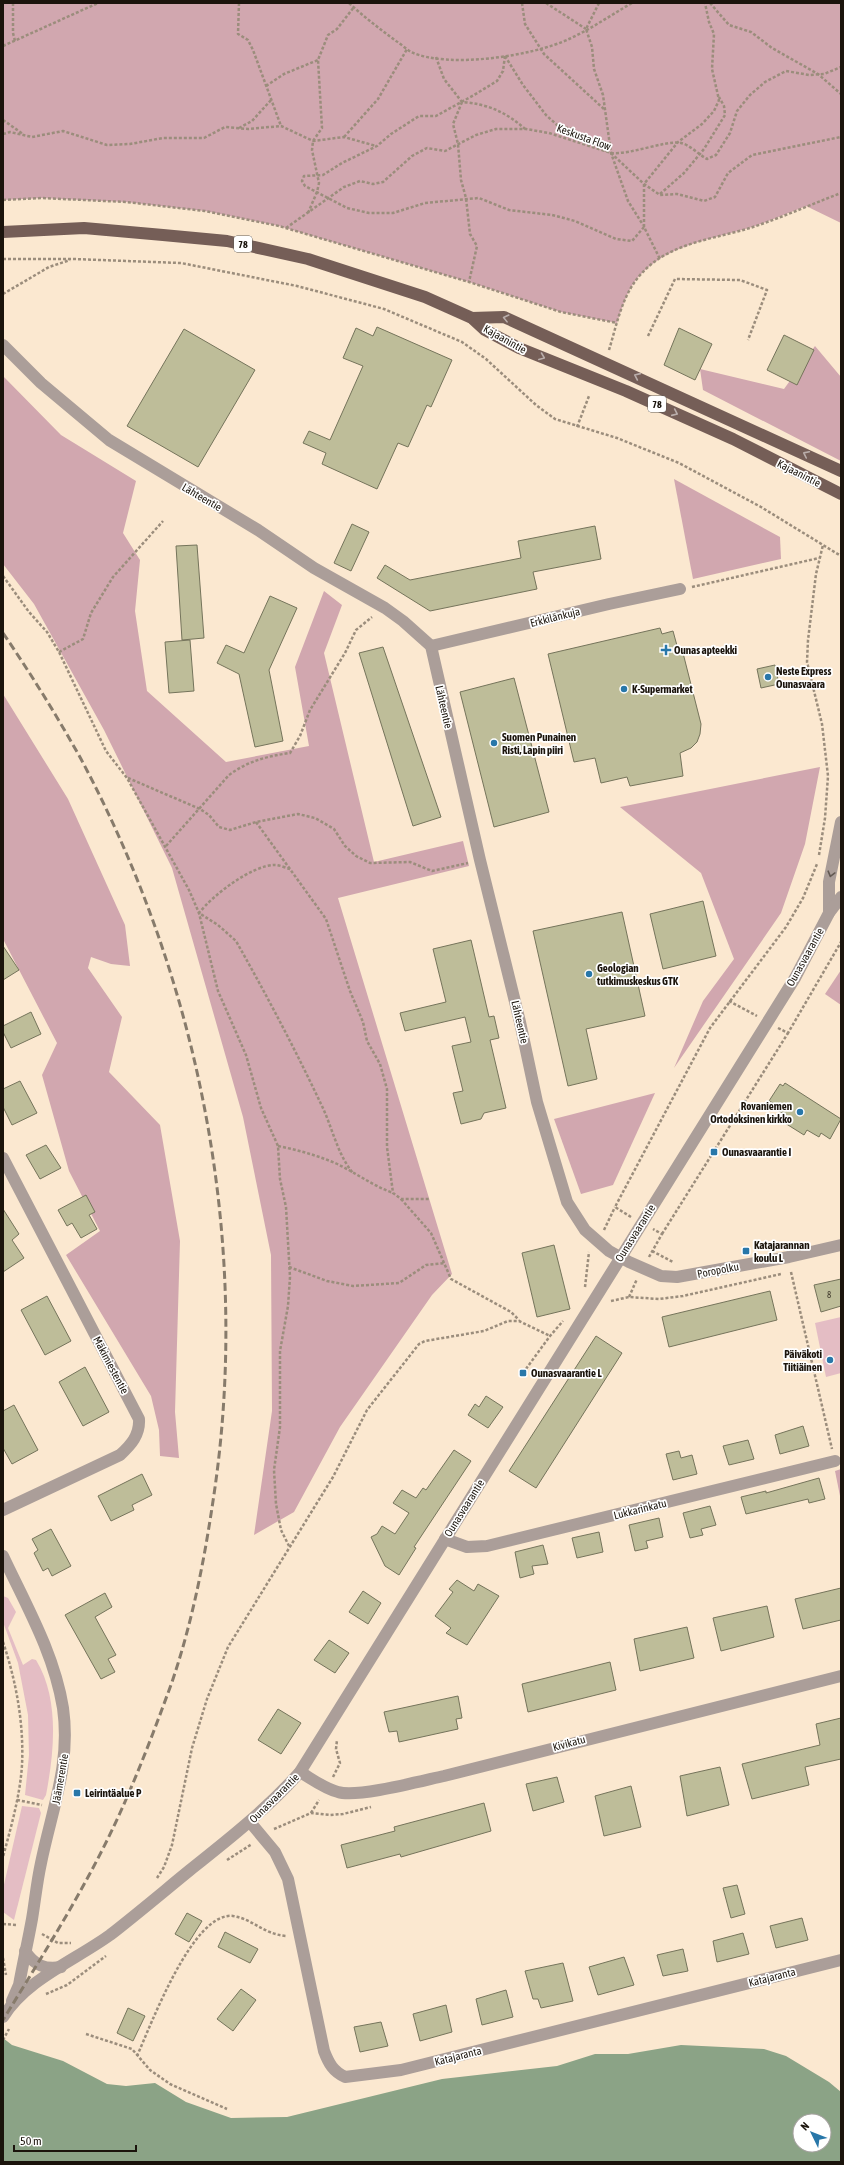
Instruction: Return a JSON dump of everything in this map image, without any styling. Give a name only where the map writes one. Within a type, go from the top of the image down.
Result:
[{"type":"main road","name":"78","points":[[3,232],[84,228],[227,241],[308,259],[367,277],[425,297],[472,318]]},
{"type":"main road","name":"Kajaanintie","points":[[472,318],[504,316],[714,411],[841,471]]},
{"type":"main road","name":"Kajaanintie","points":[[472,318],[486,330],[518,348],[626,391],[733,439],[841,494]]},
{"type":"street","name":"Lähteentie","points":[[3,345],[41,383],[108,440],[258,530],[314,568],[385,608],[403,621],[431,646],[480,860],[520,1022],[537,1102],[560,1183],[566,1202],[574,1216],[596,1242],[620,1257]]},
{"type":"street","name":"Erkkilänkuja","points":[[431,646],[609,604],[680,590]]},
{"type":"street","name":"Ounasvaarantie","points":[[829,914],[829,882],[839,840],[841,822]]},
{"type":"street","name":"Ounasvaarantie","points":[[6,2012],[28,1988],[109,1935],[250,1822],[276,1800],[300,1772],[795,978],[829,914],[841,897]]},
{"type":"street","name":"Mäkimiestentie","points":[[3,1158],[139,1419],[140,1427],[132,1443],[120,1455],[3,1510]]},
{"type":"street","name":"Poropolku","points":[[620,1257],[662,1276],[677,1277],[789,1257],[841,1245]]},
{"type":"street","name":"Lukkarinkatu","points":[[445,1539],[467,1547],[487,1546],[834,1461]]},
{"type":"street","name":"Jäämerentie","points":[[3,1556],[7,1574],[36,1622],[45,1647],[62,1706],[65,1753],[55,1808],[41,1863],[19,1985],[6,2012]]},
{"type":"street","name":"Kivikatu","points":[[300,1772],[337,1792],[349,1794],[444,1776],[841,1676]]},
{"type":"street","name":"Katajaranta","points":[[250,1822],[275,1852],[288,1879],[324,2051],[329,2065],[337,2073],[345,2077],[401,2070],[841,1960]]},
{"type":"street","points":[[25,1951],[32,1960],[49,1969],[63,1966]]},
{"type":"path","points":[[13,3],[13,32],[15,40]]},
{"type":"path","points":[[3,46],[98,3]]},
{"type":"path","points":[[239,3],[238,34],[248,40],[253,50],[281,126]]},
{"type":"path","points":[[349,3],[407,49],[420,55],[474,60],[505,56],[568,39],[632,3]]},
{"type":"path","points":[[522,3],[525,24],[539,48],[559,70],[605,110]]},
{"type":"path","points":[[546,3],[586,29],[592,47],[594,69],[602,95],[611,153],[628,201],[644,227],[660,258]]},
{"type":"path","points":[[586,29],[599,3]]},
{"type":"path","points":[[505,56],[503,71],[497,81],[436,116],[419,116],[391,134],[376,146],[342,163],[323,175],[304,176],[302,181],[305,186],[347,208],[380,214],[393,213],[425,203],[479,198],[509,210],[545,214],[575,221],[616,239],[632,241],[644,227],[644,184],[678,142],[702,124],[714,111],[719,100],[712,69],[714,34],[705,3]]},
{"type":"path","points":[[710,3],[729,25],[751,32],[772,48],[818,74],[841,94]]},
{"type":"path","points":[[307,213],[317,192],[317,175],[312,150],[313,141],[322,128],[318,60],[328,35],[337,29],[354,7]]},
{"type":"path","points":[[344,137],[378,99],[407,49]]},
{"type":"path","points":[[505,56],[523,85],[546,115],[557,125],[572,129],[611,153],[641,150],[678,142],[686,145],[707,159],[716,155],[730,133],[737,112],[750,95],[765,82],[786,71],[818,74],[841,67]]},
{"type":"path","points":[[436,57],[444,79],[462,102],[495,108],[513,118],[526,129]]},
{"type":"path","points":[[266,86],[284,74],[318,60]]},
{"type":"path","points":[[660,195],[699,155],[725,115],[724,106],[718,95]]},
{"type":"path","points":[[239,128],[252,121],[272,100]]},
{"type":"path","points":[[462,102],[453,124],[458,144],[461,180],[466,198],[470,234],[478,246],[469,282]]},
{"type":"path","points":[[3,120],[25,135]]},
{"type":"path","points":[[3,134],[10,132],[32,137],[63,131],[107,144],[130,144],[163,138],[204,138],[225,127],[239,128],[281,126],[313,141],[344,137],[376,146]]},
{"type":"path","name":"Keskusta Flow","points":[[286,228],[344,187],[360,181],[373,184],[383,182],[412,156],[427,148],[445,151],[476,135],[496,129],[526,129],[549,133],[611,153],[644,184],[660,195]]},
{"type":"path","points":[[660,195],[677,194],[704,201],[715,197],[728,173],[752,155],[841,137]]},
{"type":"path","points":[[607,355],[627,293],[642,272],[660,258],[679,248],[752,227],[841,193]]},
{"type":"path","points":[[3,259],[72,259],[181,263],[297,286],[384,309],[462,342],[486,359],[547,414],[555,419],[577,427],[617,438],[679,462],[749,500],[841,556]]},
{"type":"path","points":[[3,294],[49,267],[72,259]]},
{"type":"path","points":[[648,336],[675,279],[740,280],[767,290],[748,340]]},
{"type":"path","points":[[577,427],[583,407],[589,396]]},
{"type":"path","points":[[59,652],[83,639],[91,613],[113,577],[163,521]]},
{"type":"path","points":[[583,1290],[587,1280],[587,1259],[590,1250],[610,1220],[615,1207],[710,1028],[786,927],[803,898],[818,862],[828,799],[828,776],[822,724],[807,662],[808,640],[819,558],[823,546]]},
{"type":"path","points":[[680,590],[819,558]]},
{"type":"path","points":[[3,576],[29,612],[47,632],[59,652],[106,751],[128,778],[140,803],[166,846],[199,913],[218,991],[246,1055],[261,1108],[278,1146],[280,1179],[286,1207],[289,1267],[288,1306],[280,1351],[280,1427],[274,1470],[278,1517],[281,1530],[289,1546]]},
{"type":"path","points":[[166,846],[229,775],[237,769],[253,761],[290,753],[300,736],[310,710],[345,653],[356,630],[385,608]]},
{"type":"path","points":[[128,778],[200,809],[209,815],[219,826],[230,830],[256,822],[298,814],[315,818],[334,829],[345,846],[356,856],[370,863],[410,862],[432,871],[480,860]]},
{"type":"path","points":[[256,822],[326,919],[350,991],[363,1022],[367,1040],[380,1064],[387,1089],[387,1148],[393,1193]]},
{"type":"path","points":[[199,913],[216,897],[251,872],[262,867],[276,865],[291,870]]},
{"type":"path","points":[[199,913],[218,925],[236,941],[305,1071],[326,1113],[346,1164],[353,1173]]},
{"type":"path","points":[[652,1251],[788,1033]]},
{"type":"path","points":[[278,1146],[302,1150],[335,1163],[375,1187],[393,1193],[401,1199],[431,1233],[452,1279],[511,1312],[519,1321],[550,1336]]},
{"type":"path","points":[[401,1199],[430,1200]]},
{"type":"path","points":[[615,1207],[662,1234]]},
{"type":"path","points":[[289,1267],[326,1281],[353,1286],[399,1283],[426,1265],[445,1263]]},
{"type":"path","points":[[614,1299],[629,1297],[659,1299],[792,1271],[834,1461]]},
{"type":"path","points":[[629,1297],[637,1279]]},
{"type":"path","points":[[523,1373],[550,1336],[564,1320]]},
{"type":"path","points":[[167,1860],[192,1748],[206,1699],[231,1641],[333,1477],[367,1410],[419,1344],[431,1340],[484,1330],[508,1321],[519,1321]]},
{"type":"path","points":[[3,1642],[14,1679],[22,1733],[22,1766],[17,1800],[3,1857]]},
{"type":"path","points":[[17,1800],[55,1808]]},
{"type":"path","points":[[222,1863],[280,1825],[311,1813]]},
{"type":"path","points":[[137,2056],[184,1956],[206,1926],[220,1916],[232,1916],[247,1920],[269,1933],[290,1936],[300,1934]]},
{"type":"path","points":[[3,1924],[21,1925]]},
{"type":"path","points":[[37,1931],[58,1943],[71,1943]]},
{"type":"path","points":[[40,1996],[67,1985],[108,1955]]},
{"type":"path","points":[[86,2034],[132,2049],[150,2070],[170,2084],[227,2109]]},
{"type":"shaded area","points":[[3,3],[841,3],[841,223],[806,206],[752,227],[694,243],[667,254],[643,272],[633,283],[621,309],[617,323],[561,312],[469,282],[279,226],[205,211],[126,202],[42,198],[3,200]]},
{"type":"shaded area","points":[[815,346],[841,377],[841,461],[703,390],[700,369],[784,389]]},
{"type":"shaded area","points":[[3,376],[61,435],[136,481],[123,533],[140,560],[135,611],[147,691],[226,762],[309,746],[295,667],[324,591],[342,605],[324,653],[374,862],[463,841],[469,866],[338,898],[452,1274],[432,1295],[340,1427],[294,1512],[254,1535],[272,1411],[271,1255],[243,1117],[172,868],[104,730],[34,604],[3,564]]},
{"type":"shaded area","points":[[674,479],[780,537],[781,559],[693,579]]},
{"type":"shaded area","points":[[3,694],[68,799],[125,925],[130,966],[111,964],[91,957],[88,968],[122,1017],[109,1072],[160,1125],[180,1241],[175,1412],[179,1458],[160,1456],[159,1430],[151,1396],[66,1255],[100,1231],[69,1171],[42,1075],[57,1043],[3,939]]},
{"type":"shaded area","points":[[820,767],[805,844],[781,913],[674,1068],[703,1001],[734,959],[701,873],[620,807]]},
{"type":"shaded area","points":[[841,970],[841,1005],[825,994]]},
{"type":"shaded area","points":[[655,1093],[613,1185],[581,1194],[554,1119]]},
{"type":"shaded area","points":[[841,1317],[841,1373],[826,1377],[815,1323]]},
{"type":"shaded area","points":[[841,1469],[841,1501],[835,1471]]},
{"type":"shaded area","points":[[3,1596],[8,1598],[16,1612],[8,1628],[23,1665],[32,1659],[36,1660],[44,1675],[49,1692],[52,1709],[53,1744],[49,1779],[46,1795],[43,1800],[25,1795],[29,1755],[28,1715],[18,1663],[3,1622]]},
{"type":"shaded area","points":[[22,1806],[39,1808],[41,1813],[14,1920],[3,1912],[3,1889]]},
{"type":"shaded area","points":[[3,2038],[12,2045],[63,2061],[107,2084],[126,2086],[155,2083],[186,2102],[231,2118],[287,2117],[442,2079],[557,2066],[595,2054],[628,2054],[681,2045],[764,2049],[786,2056],[829,2082],[841,2092],[841,2162],[3,2162]]},
{"type":"building","points":[[377,327],[452,360],[431,407],[427,405],[408,447],[398,443],[377,489],[322,464],[326,453],[303,443],[309,431],[330,440],[363,366],[343,358],[356,328],[373,336]]},
{"type":"building","points":[[679,328],[712,344],[695,380],[664,365]]},
{"type":"building","points":[[184,329],[255,370],[198,467],[127,426]]},
{"type":"building","points":[[784,335],[814,350],[797,385],[767,370]]},
{"type":"building","points":[[352,524],[369,532],[351,571],[334,563]]},
{"type":"building","points":[[595,526],[601,559],[533,572],[537,589],[430,611],[377,578],[385,565],[410,580],[521,558],[518,541]]},
{"type":"building","points":[[197,545],[204,638],[182,640],[176,546]]},
{"type":"building","points":[[270,596],[297,608],[269,670],[283,741],[255,747],[239,674],[217,663],[226,645],[244,653]]},
{"type":"building","name":"K-Supermarket","points":[[660,628],[662,634],[673,631],[679,653],[683,653],[701,724],[697,742],[691,748],[680,753],[683,776],[630,786],[627,777],[601,783],[595,758],[574,762],[548,654]]},
{"type":"building","points":[[190,640],[194,691],[169,693],[165,642]]},
{"type":"building","points":[[383,647],[441,817],[413,826],[359,653]]},
{"type":"building","name":"Neste Express Ounasvaara","points":[[775,665],[779,684],[761,688],[757,669]]},
{"type":"building","points":[[514,678],[549,812],[494,827],[460,692]]},
{"type":"building","points":[[703,901],[716,956],[663,969],[650,914]]},
{"type":"building","name":"Geologian tutkimuskeskus GTK","points":[[622,912],[645,1016],[586,1029],[597,1079],[568,1086],[533,931]]},
{"type":"building","points":[[471,940],[489,1017],[494,1016],[499,1038],[490,1040],[506,1108],[484,1113],[481,1119],[461,1124],[453,1093],[463,1091],[452,1046],[471,1042],[465,1017],[405,1031],[400,1013],[446,1002],[433,949]]},
{"type":"building","points":[[3,946],[19,970],[3,980]]},
{"type":"building","points":[[31,1012],[41,1034],[11,1048],[3,1032],[3,1026]]},
{"type":"building","points":[[20,1081],[37,1113],[12,1125],[3,1107],[3,1089]]},
{"type":"building","points":[[785,1083],[841,1119],[830,1139],[821,1133],[819,1137],[807,1130],[804,1135],[780,1120],[784,1114],[771,1106],[773,1103],[769,1101],[780,1084],[783,1086]]},
{"type":"building","points":[[46,1145],[61,1168],[40,1179],[26,1155]]},
{"type":"building","points":[[86,1195],[95,1212],[89,1215],[97,1229],[81,1238],[72,1223],[67,1226],[58,1210]]},
{"type":"building","points":[[3,1209],[19,1234],[12,1240],[24,1258],[3,1272]]},
{"type":"building","points":[[554,1245],[570,1309],[537,1317],[522,1253]]},
{"type":"building","points":[[841,1279],[841,1306],[821,1312],[814,1285]]},
{"type":"building","points":[[770,1291],[777,1320],[669,1347],[662,1317]]},
{"type":"building","points":[[47,1296],[71,1341],[45,1355],[21,1310]]},
{"type":"building","points":[[596,1336],[622,1353],[536,1488],[509,1471]]},
{"type":"building","points":[[85,1367],[109,1412],[83,1426],[59,1382]]},
{"type":"building","points":[[486,1396],[503,1407],[488,1428],[468,1415],[475,1404],[479,1407]]},
{"type":"building","points":[[14,1405],[38,1450],[12,1464],[3,1448],[3,1411]]},
{"type":"building","points":[[803,1426],[809,1446],[780,1454],[775,1435]]},
{"type":"building","points":[[748,1440],[754,1459],[729,1465],[723,1446]]},
{"type":"building","points":[[454,1450],[471,1461],[414,1547],[416,1548],[399,1575],[385,1566],[371,1537],[377,1534],[382,1526],[395,1534],[409,1513],[393,1503],[402,1490],[416,1498],[423,1488],[426,1490]]},
{"type":"building","points":[[679,1451],[681,1458],[692,1455],[697,1474],[673,1480],[666,1454]]},
{"type":"building","points":[[142,1474],[152,1495],[132,1505],[134,1510],[111,1521],[98,1496]]},
{"type":"building","points":[[819,1478],[825,1499],[809,1503],[808,1499],[746,1514],[741,1497],[766,1491],[766,1493]]},
{"type":"building","points":[[710,1506],[716,1525],[701,1529],[703,1535],[690,1538],[683,1513]]},
{"type":"building","points":[[659,1518],[663,1537],[646,1541],[648,1548],[635,1551],[629,1525]]},
{"type":"building","points":[[51,1529],[71,1566],[52,1576],[48,1568],[43,1571],[34,1553],[38,1550],[32,1539]]},
{"type":"building","points":[[599,1532],[603,1552],[577,1558],[572,1538]]},
{"type":"building","points":[[543,1545],[548,1564],[532,1566],[534,1574],[520,1578],[515,1552]]},
{"type":"building","points":[[457,1580],[474,1591],[478,1584],[499,1596],[467,1645],[446,1633],[451,1628],[435,1616],[453,1592],[449,1589]]},
{"type":"building","points":[[841,1588],[841,1620],[803,1629],[795,1599]]},
{"type":"building","points":[[363,1591],[381,1603],[368,1624],[349,1612]]},
{"type":"building","points":[[105,1593],[112,1607],[95,1617],[116,1655],[108,1659],[115,1672],[101,1679],[65,1615]]},
{"type":"building","points":[[767,1606],[774,1637],[721,1651],[713,1618]]},
{"type":"building","points":[[687,1627],[694,1658],[640,1671],[634,1639]]},
{"type":"building","points":[[329,1640],[349,1653],[335,1673],[314,1660]]},
{"type":"building","points":[[610,1662],[616,1690],[528,1712],[522,1684]]},
{"type":"building","points":[[458,1696],[462,1718],[456,1719],[458,1729],[399,1742],[397,1731],[389,1732],[384,1712]]},
{"type":"building","points":[[278,1709],[301,1723],[281,1754],[258,1740]]},
{"type":"building","points":[[841,1718],[841,1759],[805,1767],[809,1785],[752,1799],[742,1764],[820,1745],[816,1724]]},
{"type":"building","points":[[720,1767],[729,1805],[687,1816],[680,1776]]},
{"type":"building","points":[[557,1777],[564,1802],[533,1811],[526,1784]]},
{"type":"building","points":[[631,1786],[641,1827],[604,1836],[595,1796]]},
{"type":"building","points":[[484,1803],[491,1831],[401,1857],[400,1854],[347,1868],[341,1845],[395,1831],[394,1827]]},
{"type":"building","points":[[737,1885],[745,1914],[731,1918],[723,1888]]},
{"type":"building","points":[[187,1913],[202,1921],[189,1942],[175,1934]]},
{"type":"building","points":[[802,1918],[808,1940],[776,1948],[770,1926]]},
{"type":"building","points":[[225,1932],[258,1949],[250,1963],[218,1947]]},
{"type":"building","points":[[743,1933],[749,1954],[717,1962],[713,1941]]},
{"type":"building","points":[[683,1949],[688,1971],[663,1976],[657,1955]]},
{"type":"building","points":[[624,1957],[634,1985],[598,1995],[589,1967]]},
{"type":"building","points":[[563,1963],[573,2001],[541,2008],[538,1999],[533,1999],[525,1971]]},
{"type":"building","points":[[241,1989],[256,2000],[233,2031],[217,2019]]},
{"type":"building","points":[[506,1990],[513,2017],[482,2025],[476,1999]]},
{"type":"building","points":[[446,2005],[452,2032],[420,2041],[413,2014]]},
{"type":"building","points":[[128,2008],[145,2016],[133,2041],[117,2033]]},
{"type":"building","points":[[381,2022],[388,2046],[360,2052],[354,2027]]},
{"type":"railway","points":[[3,633],[44,695],[81,759],[123,845],[158,934],[186,1026],[207,1120],[220,1214],[226,1310],[223,1406],[213,1501],[197,1592],[179,1660],[141,1765],[94,1867],[3,2020]]},
{"type":"place","name":"Ounas apteekki","points":[[666,650]]},
{"type":"place","name":"Neste Express Ounasvaara","points":[[768,677]]},
{"type":"place","name":"K-Supermarket","points":[[624,689]]},
{"type":"place","name":"Suomen Punainen Risti, Lapin piiri","points":[[494,743]]},
{"type":"place","name":"Geologian tutkimuskeskus GTK","points":[[589,974]]},
{"type":"place","name":"Rovaniemen Ortodoksinen kirkko","points":[[800,1112]]},
{"type":"place","name":"Ounasvaarantie I","points":[[714,1152]]},
{"type":"place","name":"Katajarannan koulu L","points":[[746,1251]]},
{"type":"place","name":"Päiväkoti Tiitiäinen","points":[[830,1360]]},
{"type":"place","name":"Ounasvaarantie L","points":[[523,1373]]},
{"type":"place","name":"Leirintäalue P","points":[[77,1793]]}]
